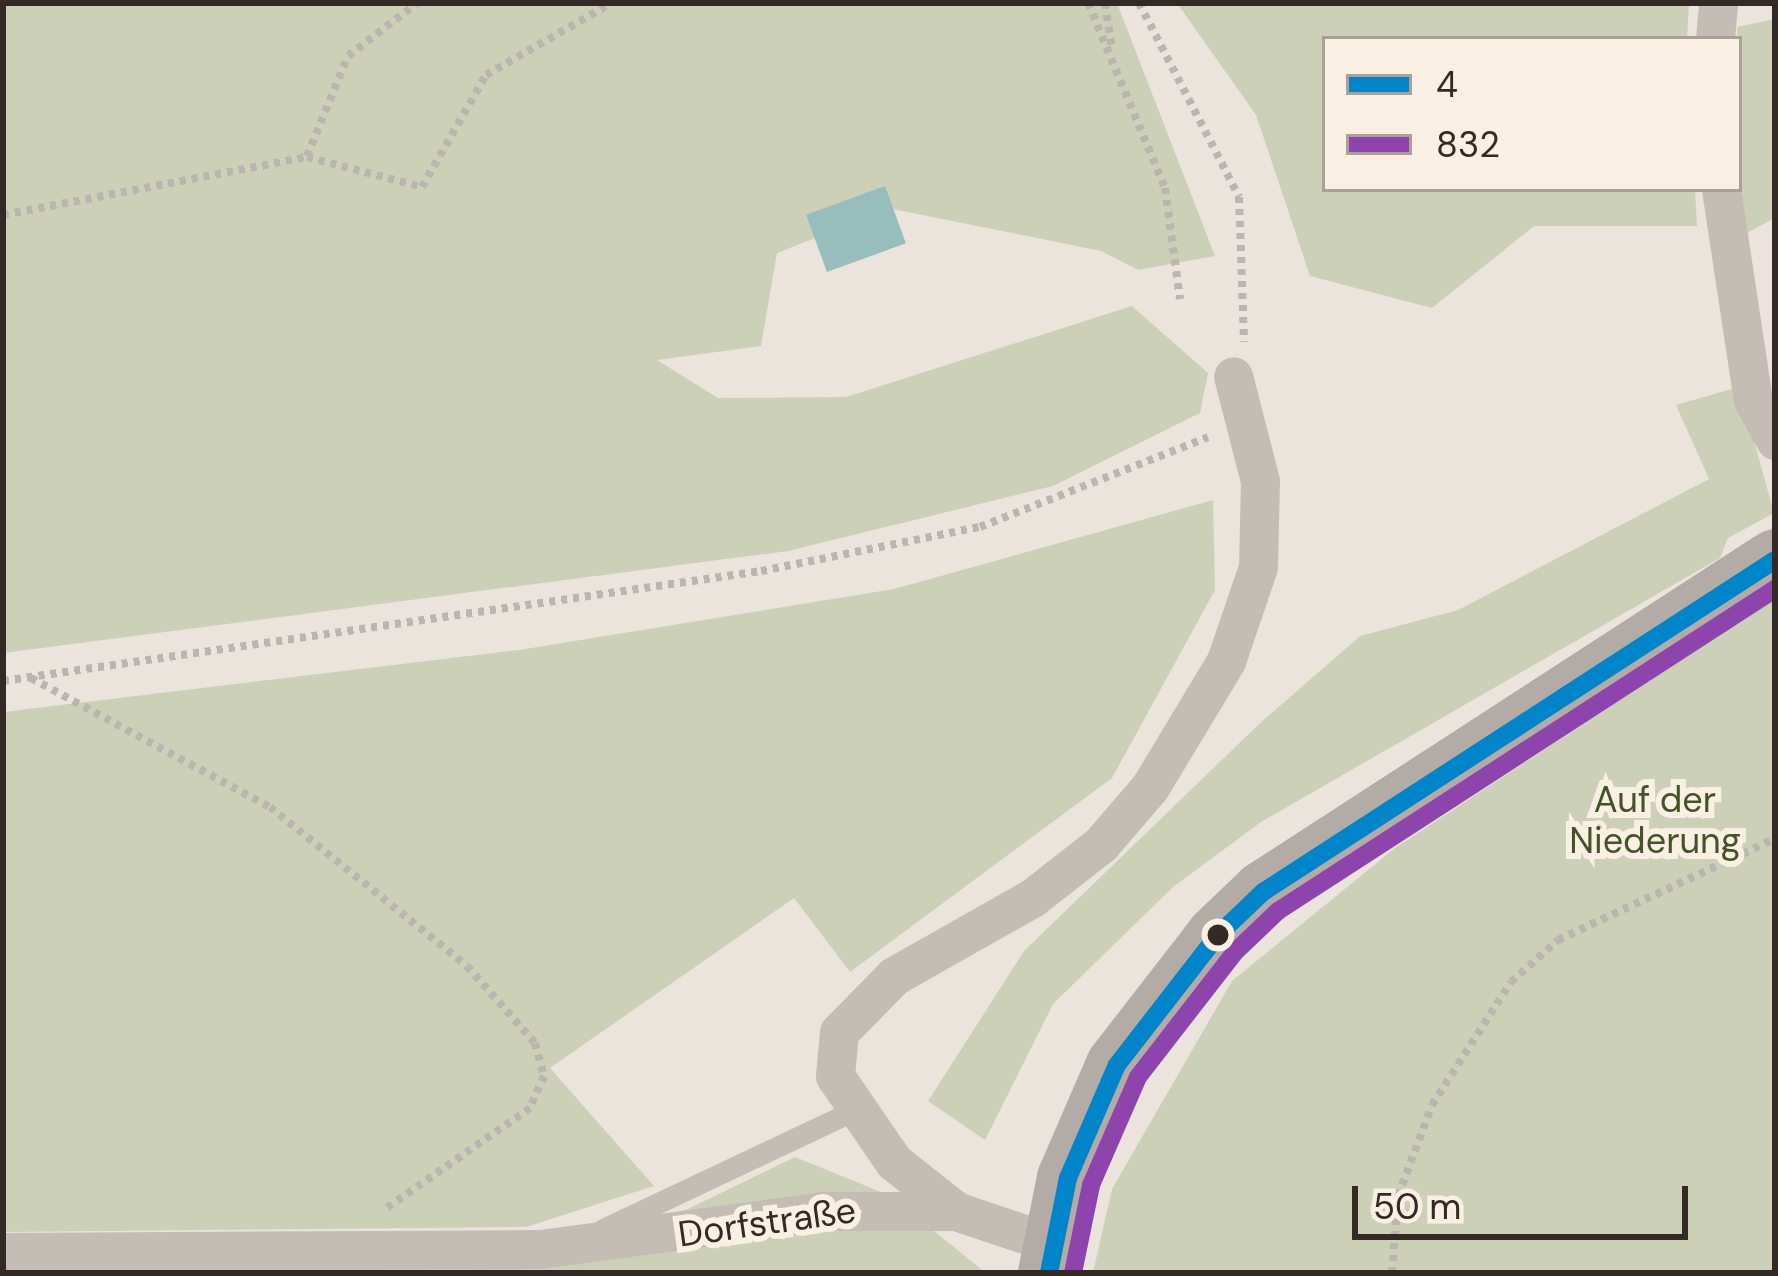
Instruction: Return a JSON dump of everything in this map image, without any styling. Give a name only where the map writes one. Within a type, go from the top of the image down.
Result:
[{"type":"main road","points":[[1051,1258],[1117,1065],[1248,906],[1775,560]]},
{"type":"street","points":[[1715,36],[1718,3]]},
{"type":"street","points":[[1721,192],[1753,400],[1775,440]]},
{"type":"street","points":[[1051,1258],[956,1211],[851,1112],[835,1076],[839,1032],[894,976],[1032,898],[1101,844],[1150,787],[1226,661],[1258,567],[1249,421],[1233,376]]},
{"type":"street","name":"Dorfstraße","points":[[3,1252],[334,1243],[540,1249],[823,1211],[956,1211]]},
{"type":"lane","points":[[540,1249],[851,1112]]},
{"type":"path","points":[[307,157],[348,56],[417,3]]},
{"type":"path","points":[[3,215],[307,157],[422,187],[487,75],[611,3]]},
{"type":"path","points":[[1088,3],[1165,188],[1180,299]]},
{"type":"path","points":[[1105,3],[1113,56]]},
{"type":"path","points":[[1138,3],[1239,197],[1250,289],[1233,376]]},
{"type":"path","points":[[3,681],[761,571],[980,527],[1249,421]]},
{"type":"path","points":[[31,677],[270,807],[467,966],[535,1043],[544,1076],[530,1108],[334,1243]]},
{"type":"path","points":[[1392,1273],[1398,1196],[1432,1105],[1510,982],[1558,940],[1775,839]]},
{"type":"green space","points":[[3,3],[1117,3],[1215,256],[1138,270],[1101,251],[893,209],[884,187],[807,215],[815,238],[777,253],[761,346],[657,360],[718,398],[846,397],[1132,306],[1208,373],[1200,413],[1053,486],[788,551],[3,653]]},
{"type":"green space","points":[[1177,3],[1689,3],[1687,36],[1322,36],[1322,192],[1695,192],[1697,226],[1534,226],[1432,308],[1310,276],[1256,115]]},
{"type":"green space","points":[[1775,19],[1775,218],[1743,235],[1742,36],[1737,36],[1737,27]]},
{"type":"green space","points":[[1739,387],[1774,513],[1728,538],[1720,558],[1261,822],[1173,887],[1053,1004],[985,1140],[928,1101],[1024,951],[1258,725],[1360,636],[1458,610],[1709,479],[1676,405]]},
{"type":"green space","points":[[1213,500],[1215,590],[1112,778],[850,972],[794,898],[550,1068],[654,1186],[526,1227],[3,1232],[3,712],[519,650],[894,589]]},
{"type":"green space","name":"Auf der Niederung","points":[[1775,598],[1775,1273],[1093,1273],[1112,1189],[1232,981],[1395,848]]},
{"type":"green space","points":[[795,1157],[886,1194],[611,1231],[688,1209]]},
{"type":"green space","points":[[929,1227],[986,1273],[34,1273],[481,1269],[740,1231]]},
{"type":"water","points":[[885,186],[906,243],[827,272],[806,215]]},
{"type":"transit line","name":"4","points":[[1049,1273],[1068,1178],[1117,1065],[1217,936],[1263,892],[1775,560]]},
{"type":"transit line","name":"832","points":[[1073,1273],[1091,1185],[1138,1077],[1235,952],[1278,911],[1775,589]]}]
